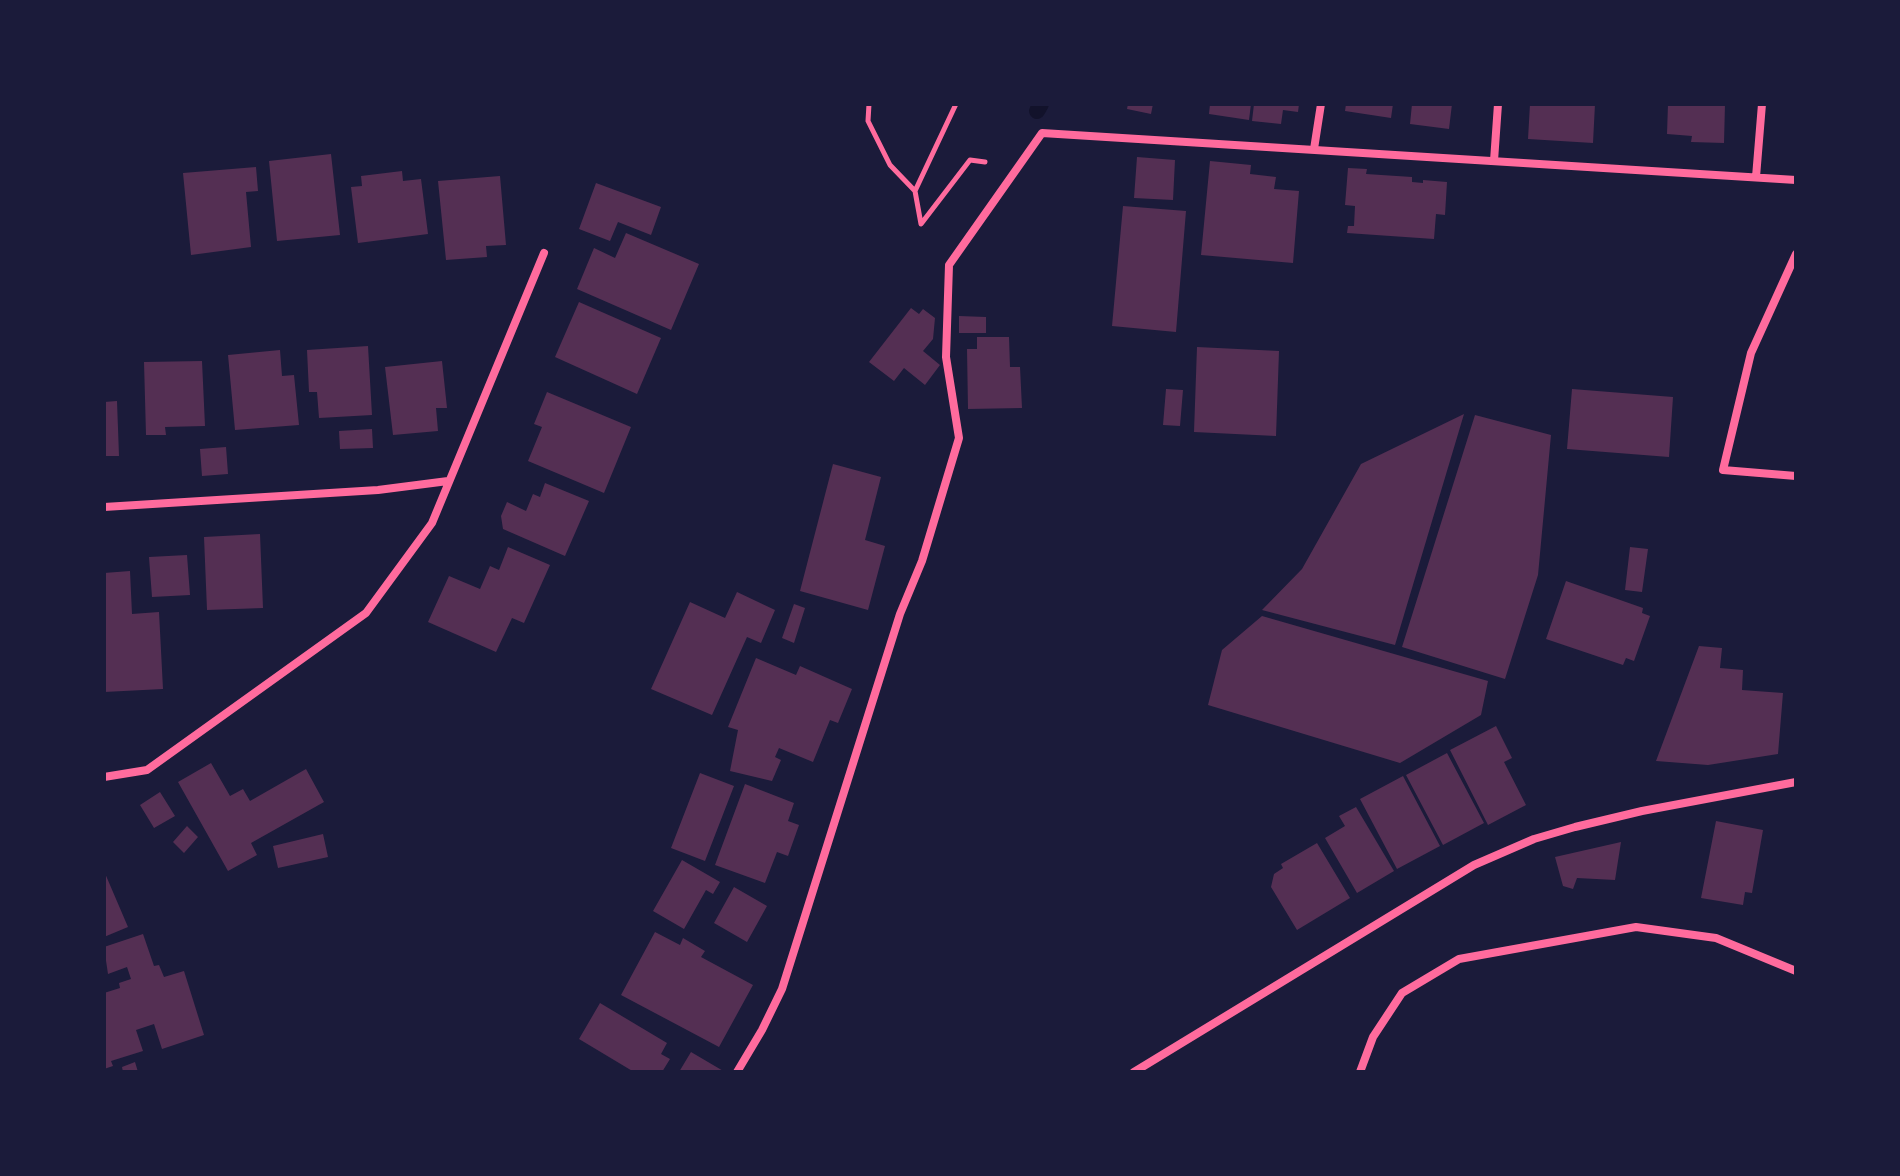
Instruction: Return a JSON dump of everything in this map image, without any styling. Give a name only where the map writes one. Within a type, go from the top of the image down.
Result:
[{"type":"street","points":[[1314,149],[1321,104]]},
{"type":"street","points":[[1494,161],[1498,104]]},
{"type":"street","points":[[1756,177],[1762,104]]},
{"type":"street","points":[[737,1072],[782,989],[959,438],[946,357],[949,265],[1042,133],[1796,180]]},
{"type":"street","points":[[104,777],[147,770],[366,613],[432,523],[544,253]]},
{"type":"street","points":[[1796,254],[1751,353],[1723,470],[1796,476]]},
{"type":"street","points":[[104,507],[378,490],[448,481]]},
{"type":"street","points":[[1134,1072],[1474,865],[1534,839],[1630,814],[1796,782]]},
{"type":"street","points":[[1360,1072],[1373,1037],[1402,993],[1459,959],[1636,927],[1716,938],[1796,971]]},
{"type":"path","points":[[869,104],[868,121],[890,165],[915,191],[921,224],[970,160],[992,162],[1012,175]]},
{"type":"path","points":[[915,191],[956,104]]},
{"type":"building","points":[[1128,104],[1153,104],[1151,114],[1127,109]]},
{"type":"building","points":[[1210,104],[1251,104],[1249,120],[1209,114]]},
{"type":"building","points":[[1254,104],[1299,104],[1298,112],[1283,110],[1281,124],[1252,121]]},
{"type":"building","points":[[1346,104],[1393,104],[1391,118],[1345,111]]},
{"type":"building","points":[[1412,104],[1452,104],[1449,129],[1410,124]]},
{"type":"building","points":[[1530,104],[1595,104],[1593,143],[1528,139]]},
{"type":"building","points":[[1668,104],[1725,104],[1724,143],[1691,142],[1692,136],[1667,134]]},
{"type":"building","points":[[331,154],[340,235],[277,241],[269,161]]},
{"type":"building","points":[[1137,157],[1175,160],[1173,200],[1134,198]]},
{"type":"building","points":[[1210,161],[1251,165],[1250,174],[1276,177],[1274,189],[1299,191],[1293,263],[1201,255]]},
{"type":"building","points":[[256,167],[258,191],[246,192],[251,247],[191,255],[183,173]]},
{"type":"building","points":[[1348,168],[1367,169],[1366,174],[1412,177],[1412,182],[1447,182],[1445,215],[1436,214],[1434,239],[1347,233],[1348,226],[1354,226],[1355,206],[1345,205]]},
{"type":"building","points":[[402,171],[403,181],[421,179],[428,234],[358,243],[351,187],[362,186],[361,176]]},
{"type":"building","points":[[500,176],[506,245],[486,246],[487,257],[446,260],[438,181]]},
{"type":"building","points":[[596,183],[661,207],[651,235],[618,222],[610,241],[579,229]]},
{"type":"building","points":[[1123,206],[1186,211],[1176,332],[1112,326]]},
{"type":"building","points":[[626,233],[699,264],[671,330],[577,289],[594,248],[615,258]]},
{"type":"building","points":[[579,302],[661,338],[637,394],[555,357]]},
{"type":"building","points":[[911,308],[919,314],[923,309],[935,318],[933,339],[923,351],[940,365],[925,385],[904,368],[894,381],[869,362]]},
{"type":"building","points":[[959,316],[986,317],[986,333],[959,333]]},
{"type":"building","points":[[977,337],[1009,337],[1010,367],[1020,367],[1022,408],[968,409],[967,349],[977,349]]},
{"type":"building","points":[[368,346],[372,415],[319,418],[317,392],[309,392],[307,350]]},
{"type":"building","points":[[1197,347],[1279,351],[1276,436],[1194,432]]},
{"type":"building","points":[[280,350],[282,376],[294,375],[299,425],[235,430],[228,355]]},
{"type":"building","points":[[202,361],[205,426],[165,427],[166,435],[146,435],[144,362]]},
{"type":"building","points":[[442,361],[447,408],[436,408],[438,431],[393,435],[385,367]]},
{"type":"building","points":[[1166,389],[1183,390],[1180,426],[1163,425]]},
{"type":"building","points":[[1572,389],[1673,397],[1669,457],[1567,449]]},
{"type":"building","points":[[547,392],[631,427],[604,493],[528,461],[542,427],[534,424]]},
{"type":"building","points":[[117,401],[119,456],[104,456],[104,402]]},
{"type":"building","points":[[1464,414],[1395,645],[1262,610],[1302,569],[1361,464]]},
{"type":"building","points":[[1475,415],[1551,435],[1538,575],[1505,679],[1402,647]]},
{"type":"building","points":[[372,429],[373,448],[340,449],[339,431]]},
{"type":"building","points":[[226,447],[228,474],[202,476],[200,449]]},
{"type":"building","points":[[833,464],[881,477],[865,540],[885,546],[868,610],[800,591]]},
{"type":"building","points":[[545,483],[589,501],[565,556],[503,529],[501,516],[507,502],[526,511],[533,494],[540,497]]},
{"type":"building","points":[[260,534],[263,608],[207,610],[204,537]]},
{"type":"building","points":[[508,547],[550,565],[524,623],[512,618],[496,652],[428,622],[449,576],[480,589],[490,566],[499,570]]},
{"type":"building","points":[[1630,547],[1648,549],[1642,592],[1625,590]]},
{"type":"building","points":[[187,555],[190,595],[152,597],[149,557]]},
{"type":"building","points":[[130,571],[132,614],[159,612],[163,689],[104,692],[104,573]]},
{"type":"building","points":[[1566,581],[1643,608],[1642,613],[1650,616],[1634,661],[1626,658],[1623,665],[1546,639]]},
{"type":"building","points":[[737,592],[775,610],[761,643],[747,637],[712,715],[651,689],[690,602],[725,618]]},
{"type":"building","points":[[794,604],[805,608],[794,643],[782,638]]},
{"type":"building","points":[[1262,616],[1488,681],[1481,715],[1400,763],[1208,705],[1222,650]]},
{"type":"building","points":[[1699,646],[1722,648],[1720,668],[1743,670],[1742,690],[1783,693],[1778,754],[1708,765],[1656,761]]},
{"type":"building","points":[[756,658],[796,675],[800,666],[852,689],[838,723],[830,720],[813,762],[779,748],[775,757],[781,760],[772,781],[730,771],[738,730],[728,727]]},
{"type":"building","points":[[1496,726],[1512,758],[1504,762],[1526,805],[1488,825],[1450,750]]},
{"type":"building","points":[[1447,753],[1484,823],[1443,845],[1406,775]]},
{"type":"building","points":[[211,763],[230,796],[243,789],[250,801],[306,769],[324,802],[251,843],[257,855],[228,871],[178,782]]},
{"type":"building","points":[[700,773],[734,786],[705,861],[671,848]]},
{"type":"building","points":[[1403,776],[1440,846],[1397,869],[1360,799]]},
{"type":"building","points":[[745,784],[794,803],[788,821],[799,825],[788,856],[777,852],[765,883],[715,865]]},
{"type":"building","points":[[160,792],[175,816],[154,828],[140,805]]},
{"type":"building","points":[[1356,807],[1394,871],[1357,893],[1325,838],[1345,826],[1339,816]]},
{"type":"building","points":[[1716,821],[1763,830],[1752,893],[1745,892],[1743,905],[1701,898]]},
{"type":"building","points":[[187,826],[198,837],[184,853],[173,842]]},
{"type":"building","points":[[323,834],[328,857],[278,868],[273,846]]},
{"type":"building","points":[[1621,842],[1615,880],[1577,878],[1573,889],[1563,886],[1555,857]]},
{"type":"building","points":[[1317,843],[1350,898],[1297,930],[1271,887],[1274,874],[1283,868],[1281,864]]},
{"type":"building","points":[[682,860],[720,882],[713,894],[706,890],[684,929],[653,911]]},
{"type":"building","points":[[104,871],[128,927],[104,937]]},
{"type":"building","points":[[734,887],[767,906],[747,942],[714,923]]},
{"type":"building","points":[[655,932],[680,945],[683,938],[705,951],[701,957],[753,985],[719,1047],[621,995]]},
{"type":"building","points":[[143,934],[154,966],[159,965],[164,977],[184,971],[204,1035],[162,1049],[154,1024],[136,1030],[143,1051],[111,1061],[113,1066],[104,1069],[104,993],[120,988],[119,983],[131,979],[127,967],[108,974],[104,947]]},
{"type":"building","points":[[600,1003],[667,1043],[661,1054],[670,1059],[662,1072],[634,1072],[579,1039]]},
{"type":"building","points":[[691,1052],[725,1072],[679,1072]]},
{"type":"building","points":[[135,1062],[138,1072],[123,1072],[122,1067]]},
{"type":"waterway","points":[[1037,111],[1041,104]]}]
